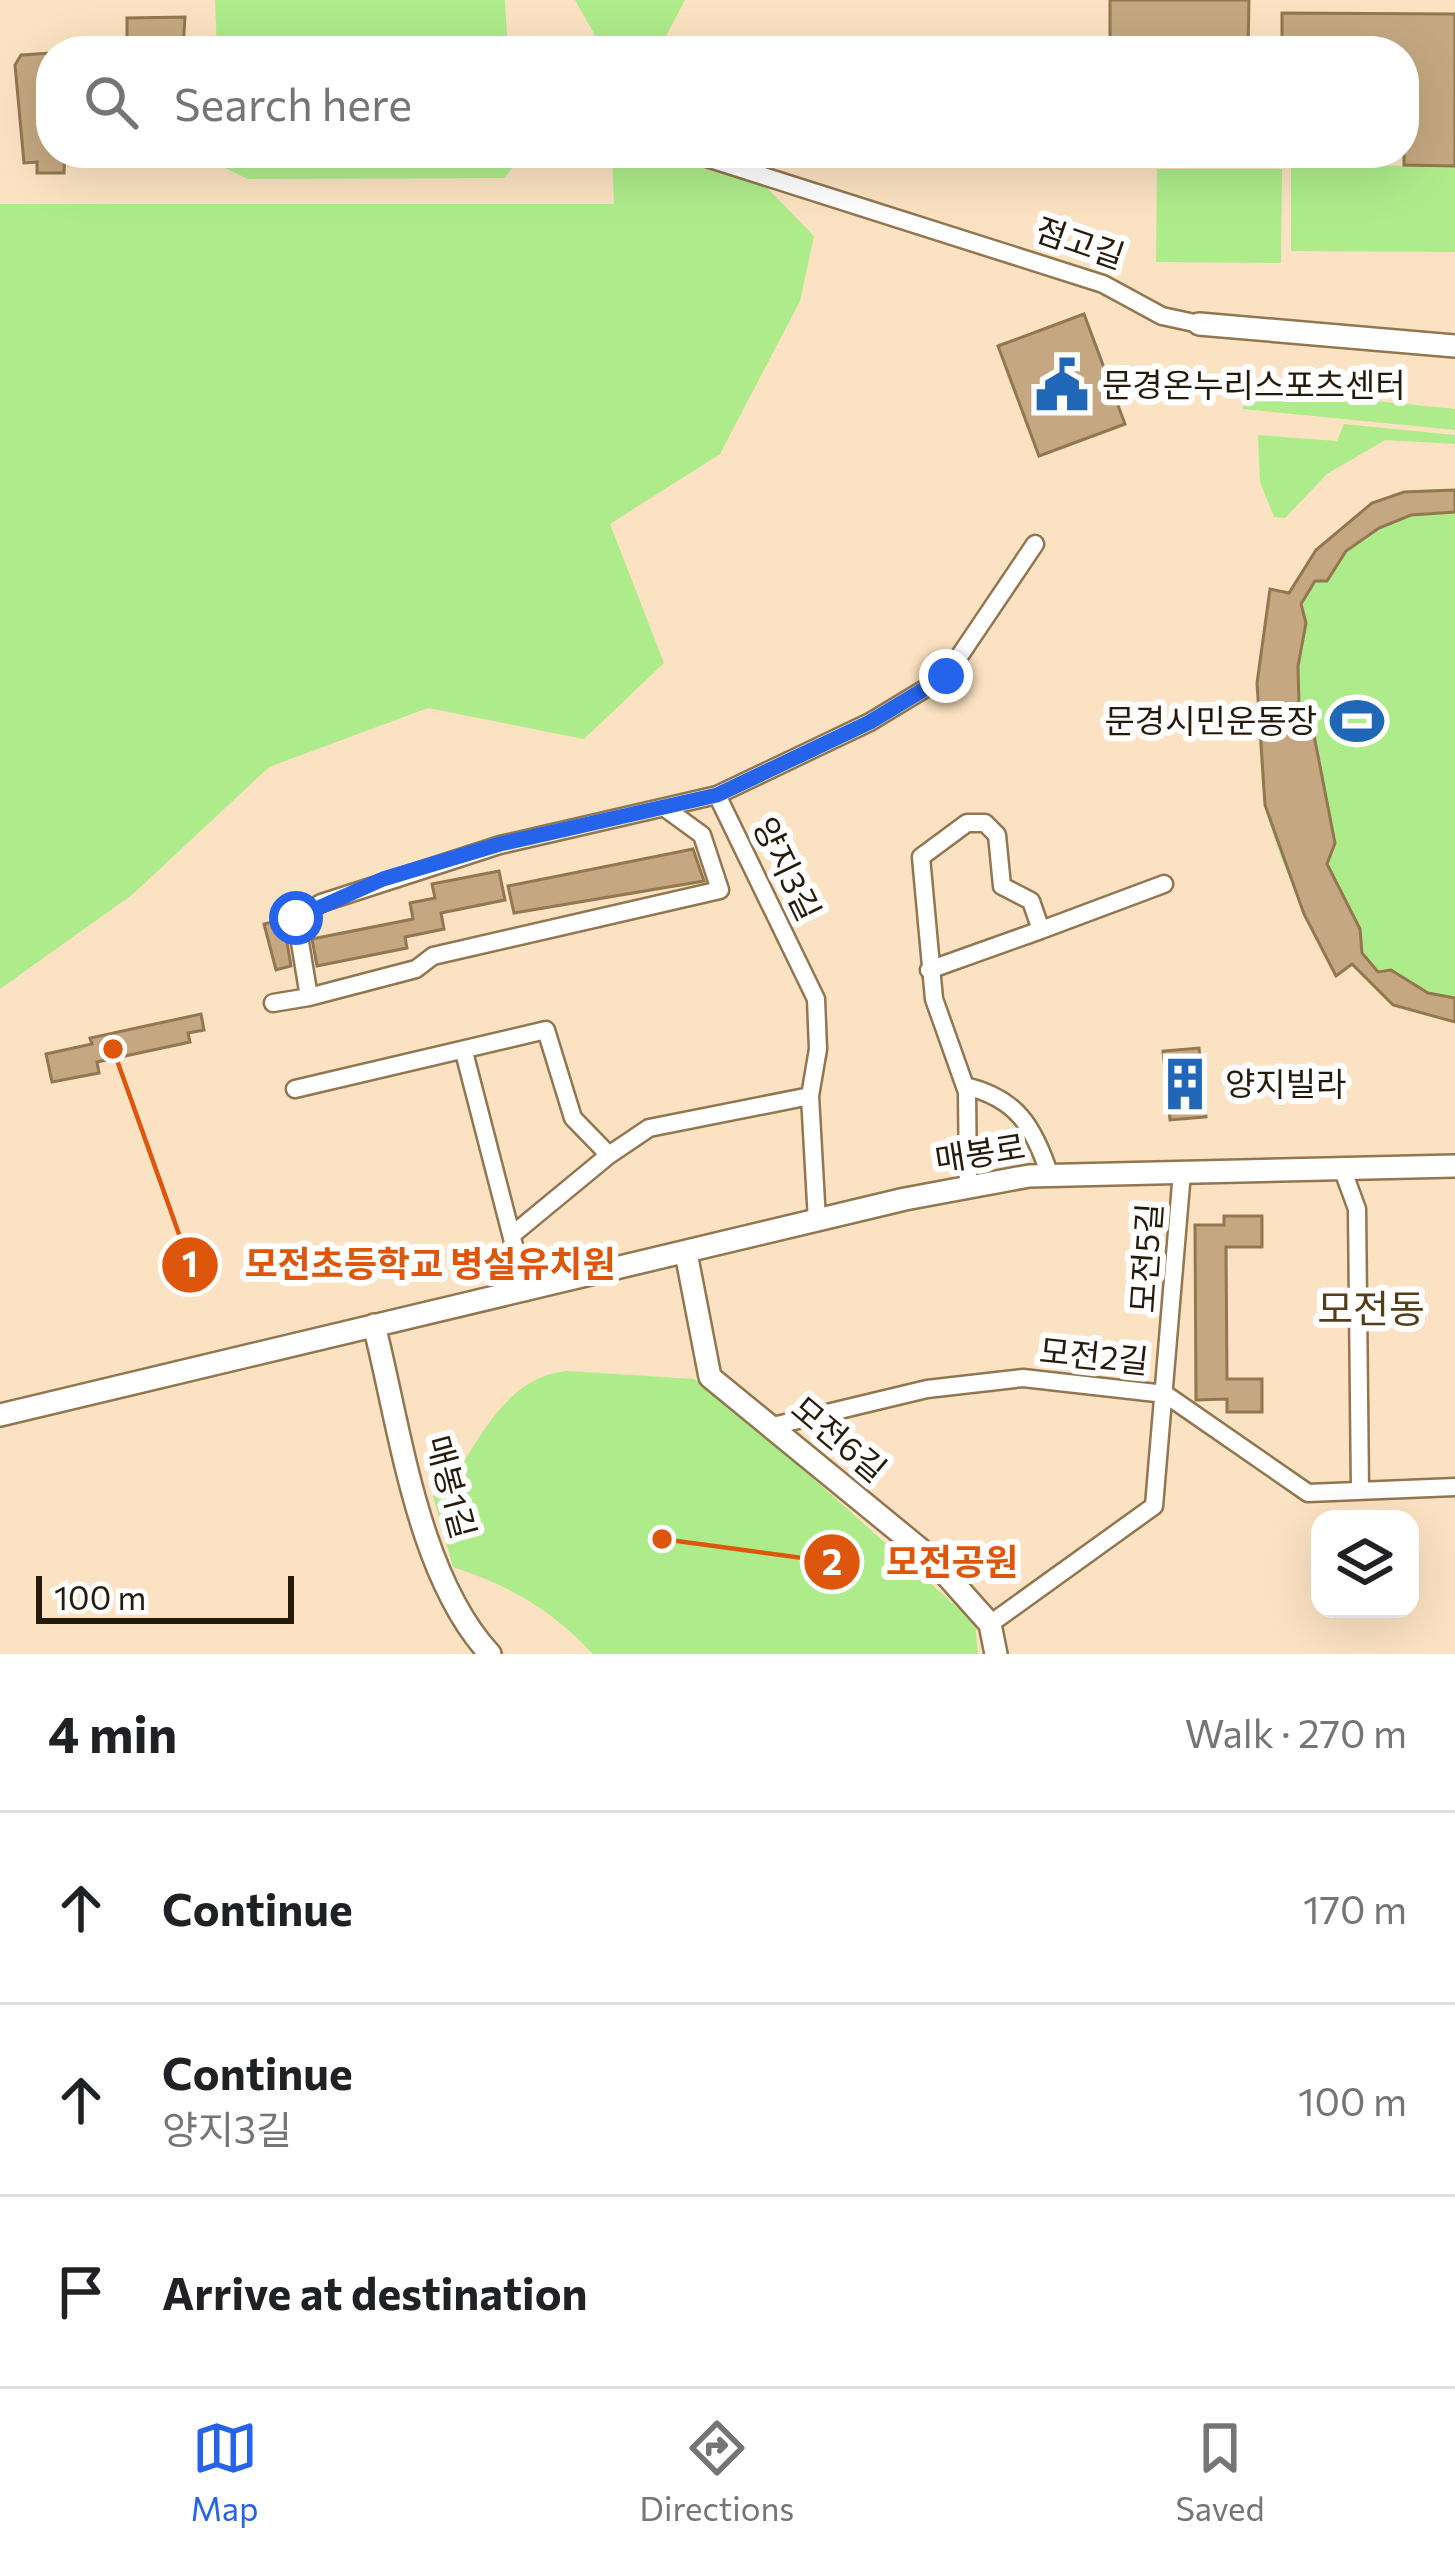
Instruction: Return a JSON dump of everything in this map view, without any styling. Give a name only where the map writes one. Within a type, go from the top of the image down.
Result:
[{"type":"street","name":"점고길","points":[[738,168],[1103,284],[1162,316],[1199,324],[1455,346]]},
{"type":"street","name":"양지3길","points":[[817,1221],[810,1096],[818,1049],[816,999],[717,795],[870,722],[946,676],[1035,544]]},
{"type":"street","points":[[309,997],[296,918],[321,903],[500,844],[717,795]]},
{"type":"street","points":[[273,1003],[416,969],[434,956],[720,890],[702,835],[665,808]]},
{"type":"street","points":[[968,1187],[965,1086],[934,999],[921,856],[967,824],[993,829],[1003,886],[1031,901],[1041,930]]},
{"type":"street","points":[[929,970],[1164,884]]},
{"type":"street","points":[[295,1089],[550,1032],[573,1118],[609,1155]]},
{"type":"street","points":[[464,1052],[526,1292]]},
{"type":"street","points":[[965,1086],[1000,1096],[1019,1112],[1035,1135],[1050,1176]]},
{"type":"street","points":[[512,1235],[649,1128],[810,1096]]},
{"type":"street","name":"매봉로","points":[[0,1415],[968,1187],[1050,1176],[1455,1166]]},
{"type":"street","points":[[1342,1168],[1357,1209],[1360,1491]]},
{"type":"street","name":"모전5길","points":[[990,1624],[1154,1506],[1182,1172]]},
{"type":"street","name":"모전6길","points":[[686,1253],[710,1377],[931,1558],[990,1624]]},
{"type":"street","name":"매봉1길","points":[[374,1325],[429,1544],[466,1628],[490,1654]]},
{"type":"street","name":"모전2길","points":[[773,1426],[927,1389],[1023,1378],[1165,1394],[1308,1493],[1455,1487]]},
{"type":"street","points":[[990,1624],[995,1654]]},
{"type":"green space","points":[[215,0],[505,0],[507,36],[216,36]]},
{"type":"green space","points":[[575,0],[685,0],[666,36],[595,36]]},
{"type":"green space","points":[[1455,166],[1455,252],[1291,251],[1291,168]]},
{"type":"green space","points":[[225,168],[512,168],[504,178],[248,179]]},
{"type":"green space","points":[[613,168],[748,168],[814,236],[800,301],[720,454],[610,524],[664,663],[584,739],[428,708],[269,767],[133,894],[0,989],[0,204],[614,204]]},
{"type":"green space","points":[[1157,169],[1282,169],[1281,263],[1156,262]]},
{"type":"green space","points":[[1244,388],[1455,409],[1455,430],[1243,409]]},
{"type":"green space","points":[[1344,424],[1455,435],[1455,444],[1385,440],[1327,474],[1285,518],[1274,517],[1260,482],[1258,435],[1337,441]]},
{"type":"green space","name":"문경시민운동장","points":[[1455,490],[1455,1022],[1405,1008],[1352,965],[1336,976],[1293,886],[1267,814],[1259,717],[1270,589],[1289,593],[1337,531],[1378,503],[1401,494]]},
{"type":"green space","points":[[567,1371],[694,1379],[724,1399],[975,1623],[978,1654],[593,1654],[529,1601],[453,1567],[433,1496],[448,1486],[511,1398],[527,1385]]},
{"type":"building","points":[[1110,0],[1249,0],[1248,36],[1110,36]]},
{"type":"building","points":[[1282,13],[1455,14],[1455,166],[1419,165],[1419,36],[1282,36]]},
{"type":"building","points":[[185,17],[184,36],[127,36],[127,18]]},
{"type":"building","points":[[36,54],[36,162],[24,163],[15,65],[21,55]]},
{"type":"building","points":[[37,168],[64,168],[64,173],[37,173]]},
{"type":"building","name":"문경온누리스포츠센터","points":[[1084,314],[1125,424],[1039,456],[998,346]]},
{"type":"building","points":[[1455,490],[1455,512],[1411,515],[1379,528],[1346,551],[1327,581],[1315,581],[1301,604],[1306,623],[1298,666],[1299,706],[1311,720],[1335,843],[1327,864],[1360,929],[1362,953],[1378,972],[1391,970],[1428,993],[1455,998],[1455,1022],[1393,1005],[1352,964],[1336,976],[1304,914],[1265,805],[1257,683],[1270,589],[1289,593],[1316,550],[1372,503],[1404,492]]},
{"type":"building","points":[[693,849],[704,881],[514,913],[508,886]]},
{"type":"building","points":[[499,871],[505,900],[441,913],[444,929],[405,937],[407,948],[317,966],[312,939],[413,919],[410,903],[435,898],[432,884]]},
{"type":"building","points":[[283,919],[291,966],[276,970],[264,924]]},
{"type":"building","points":[[201,1014],[204,1030],[188,1033],[190,1042],[97,1062],[99,1073],[52,1082],[46,1054],[92,1044],[90,1038]]},
{"type":"building","name":"양지빌라","points":[[1199,1048],[1206,1117],[1170,1120],[1163,1051]]},
{"type":"building","points":[[1224,1216],[1262,1216],[1262,1247],[1226,1247],[1227,1379],[1262,1379],[1262,1412],[1227,1412],[1227,1399],[1196,1400],[1195,1225],[1224,1225]]},
{"type":"place","name":"문경온누리스포츠센터","points":[[1062,385]]},
{"type":"place","name":"문경시민운동장","points":[[1357,721]]},
{"type":"place","name":"모전초등학교 병설유치원","points":[[113,1049]]},
{"type":"place","name":"양지빌라","points":[[1185,1084]]},
{"type":"place","name":"모전공원","points":[[662,1539]]},
{"type":"district","name":"모전동","points":[[1371,1309]]},
{"type":"route","points":[[296,918],[383,879],[500,844],[717,795],[870,722],[946,676]]}]
